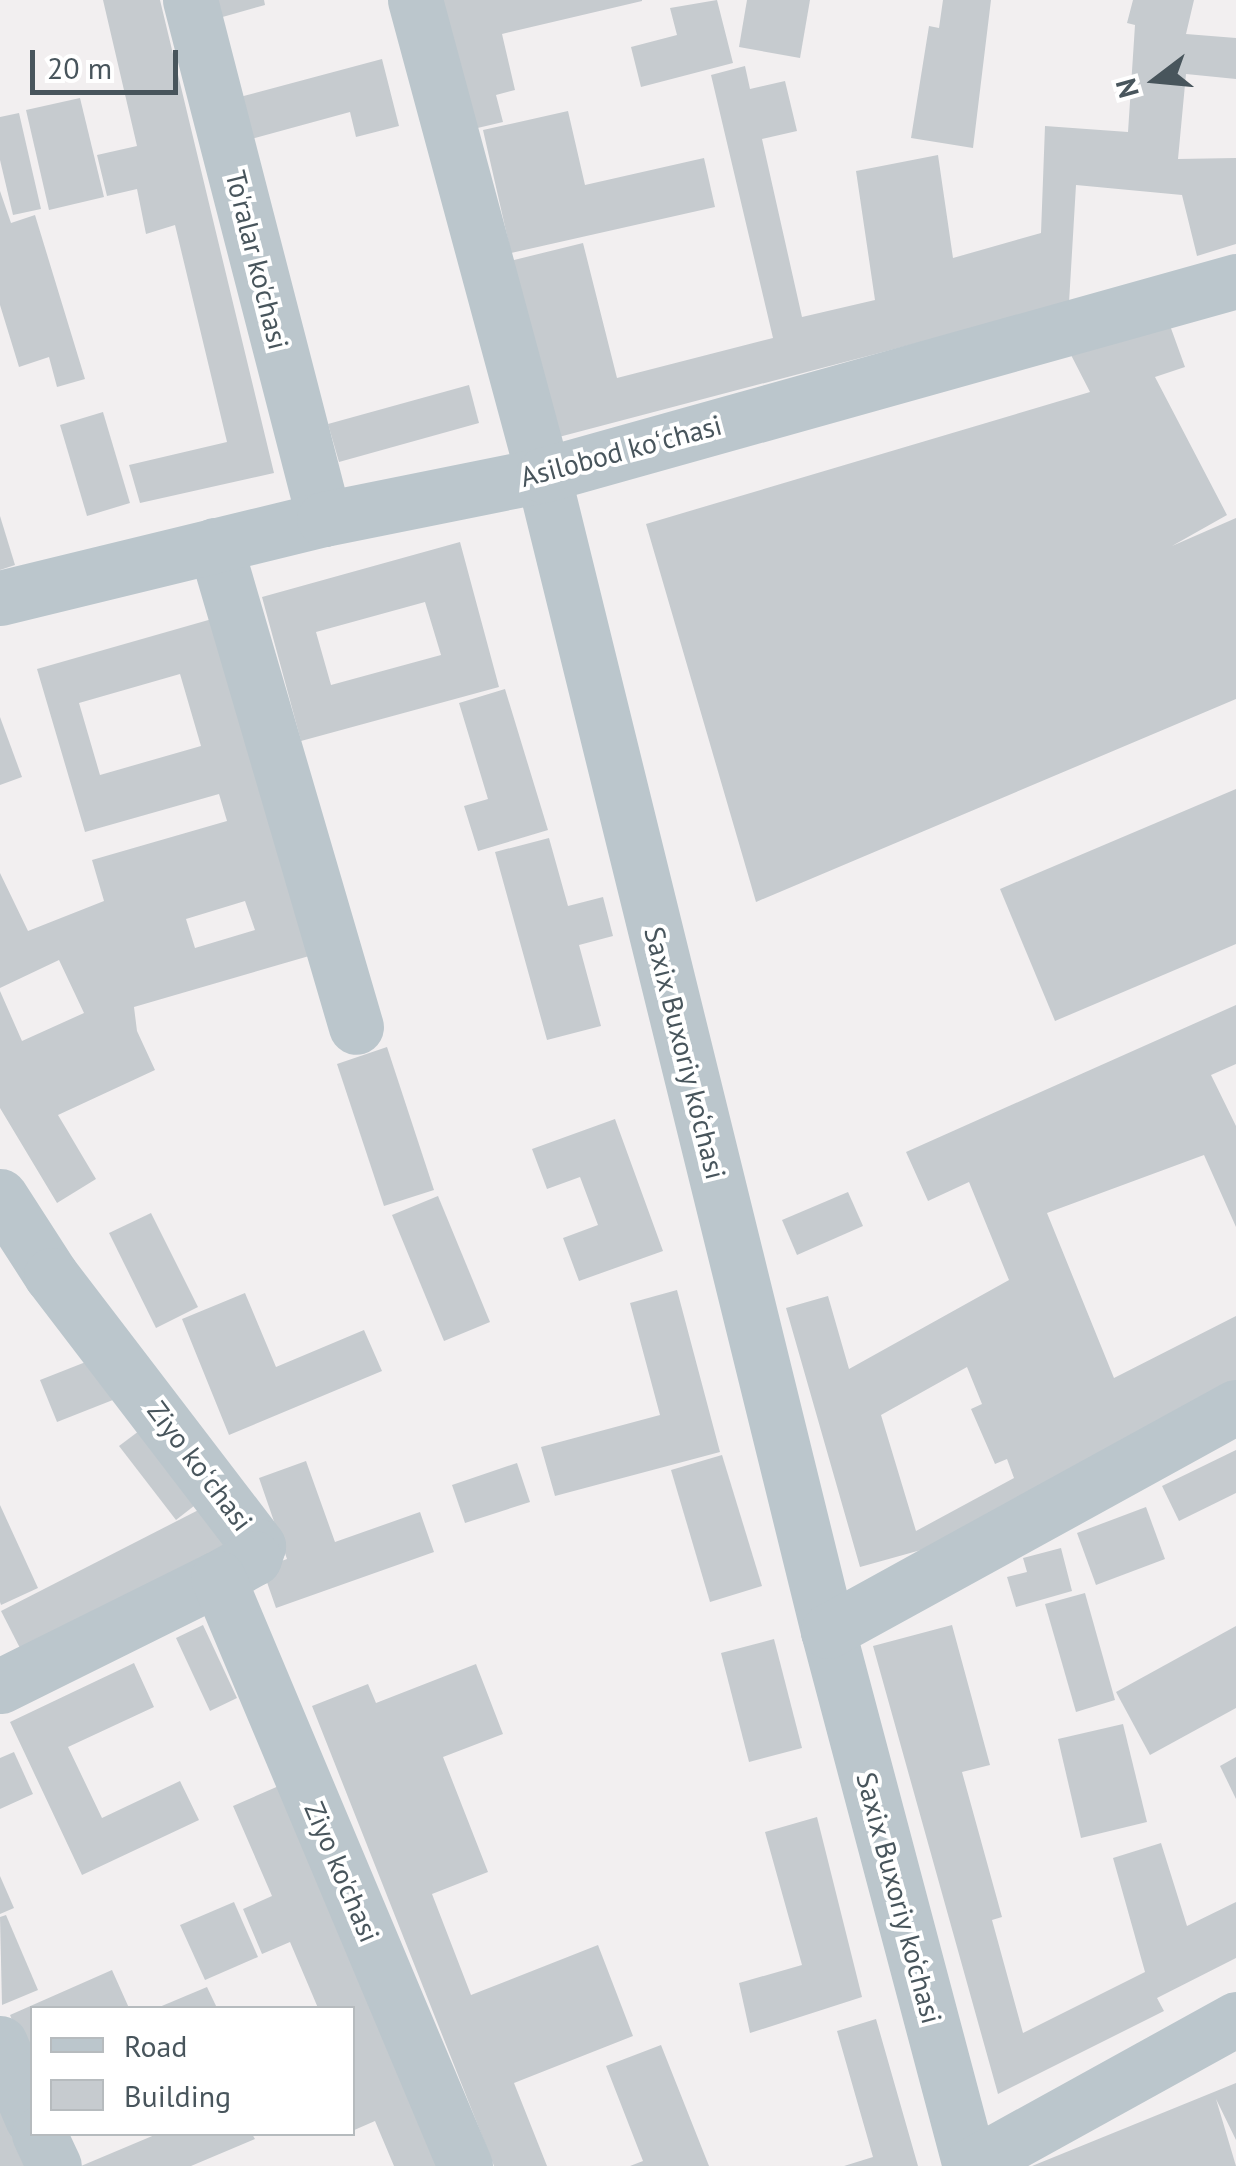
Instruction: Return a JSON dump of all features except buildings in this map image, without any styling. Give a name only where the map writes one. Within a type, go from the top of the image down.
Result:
[{"type":"street","name":"To'ralar ko'chasi","points":[[190,0],[324,519]]},
{"type":"street","name":"Saxix Buxoriy ko‘chasi","points":[[416,0],[543,475],[828,1631],[970,2166],[1236,2019]]},
{"type":"street","name":"Asilobod koʻchasi","points":[[0,598],[324,519],[543,475],[1236,281]]},
{"type":"street","points":[[215,545],[356,1027]]},
{"type":"street","name":"Ziyo koʻchasi","points":[[0,1196],[51,1275],[251,1529],[258,1546],[254,1558],[218,1578],[0,1686]]},
{"type":"street","points":[[828,1631],[1236,1408]]},
{"type":"street","name":"Ziyo ko'chasi","points":[[218,1578],[465,2166]]},
{"type":"street","points":[[0,2043],[30,2113]]},
{"type":"street","points":[[40,2136],[54,2166]]}]
